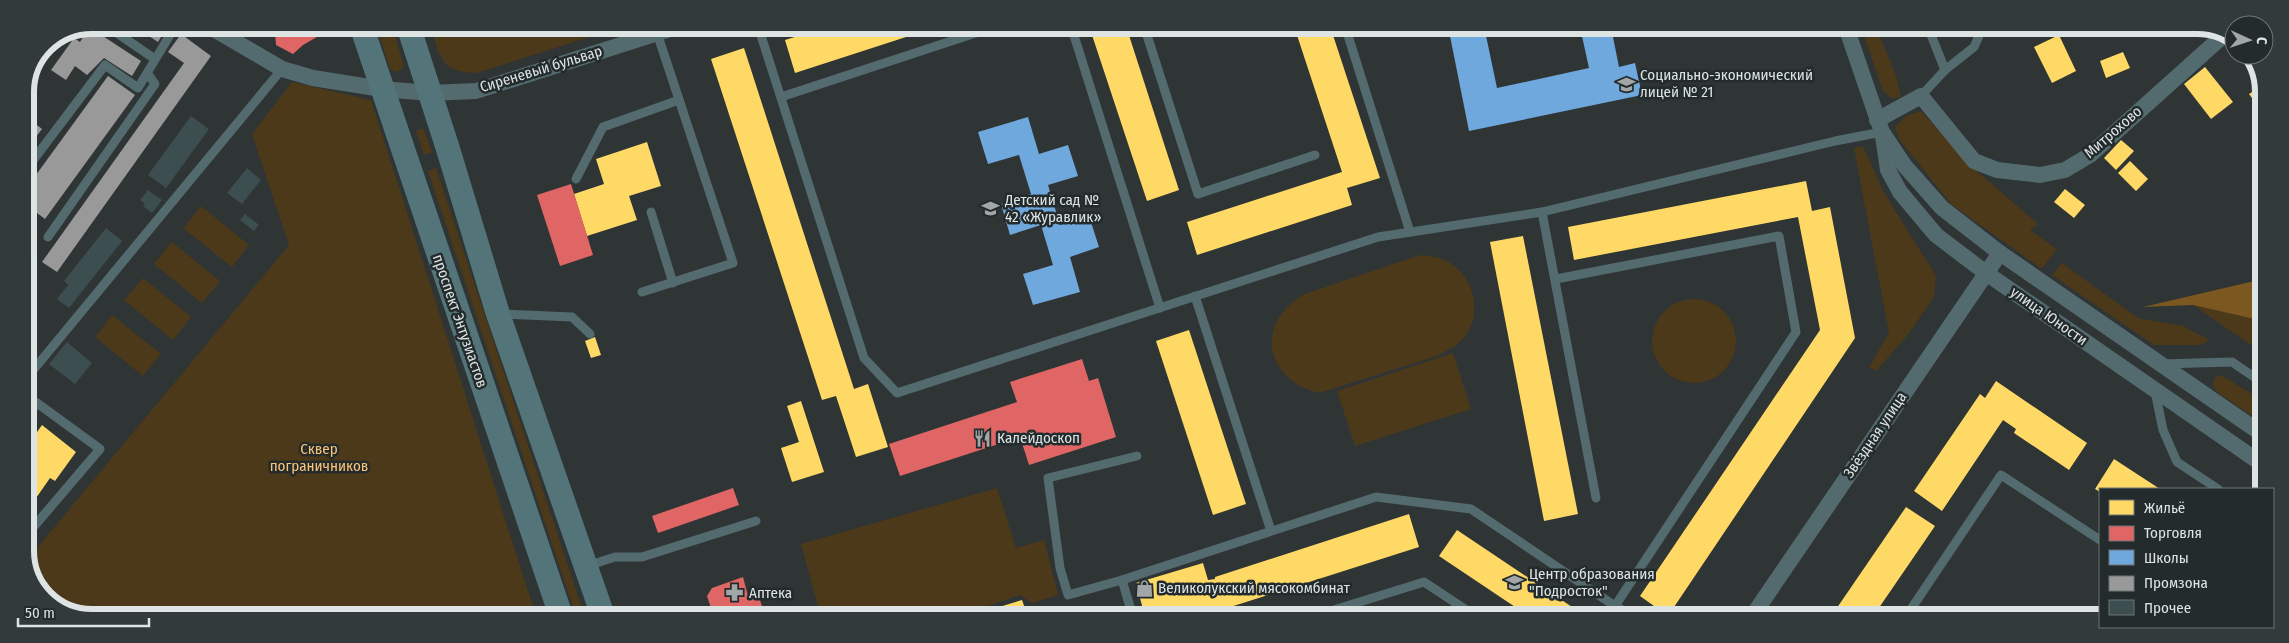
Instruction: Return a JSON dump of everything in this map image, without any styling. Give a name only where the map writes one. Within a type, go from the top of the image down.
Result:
[{"type":"main road","name":"проспект Энтузиастов","points":[[363,34],[559,609]]},
{"type":"main road","points":[[411,34],[498,314],[587,566],[600,609]]},
{"type":"street","name":"Сиреневый бульвар","points":[[222,34],[282,69],[313,78],[382,89],[430,94],[476,91],[654,34]]},
{"type":"street","name":"улица Юности","points":[[1848,34],[1880,126],[1888,170],[1900,192],[1936,235],[1986,273],[2255,459]]},
{"type":"street","name":"Митрохово","points":[[1921,96],[1974,162],[1997,170],[2040,175],[2065,170],[2090,155],[2220,38]]},
{"type":"street","points":[[1880,126],[1921,96]]},
{"type":"street","name":"улица Юности","points":[[1880,126],[1904,165],[1942,208],[2000,253],[2255,429]]},
{"type":"street","name":"Звёздная улица","points":[[1757,609],[2000,253]]},
{"type":"lane","points":[[118,34],[155,59]]},
{"type":"lane","points":[[34,159],[105,65],[138,88],[170,34]]},
{"type":"lane","points":[[642,292],[733,263],[657,34]]},
{"type":"lane","points":[[761,34],[864,358],[897,393],[1378,237],[1542,212],[1835,141],[1880,126]]},
{"type":"lane","points":[[781,97],[973,34]]},
{"type":"lane","points":[[1074,34],[1160,308]]},
{"type":"lane","points":[[1147,34],[1198,194],[1314,155]]},
{"type":"lane","points":[[1348,34],[1410,232]]},
{"type":"lane","points":[[1931,34],[1945,70]]},
{"type":"lane","points":[[1921,96],[1945,70],[1974,47],[1980,34]]},
{"type":"lane","points":[[34,369],[282,69]]},
{"type":"lane","points":[[48,237],[155,84],[148,74]]},
{"type":"lane","points":[[576,179],[603,127],[679,100]]},
{"type":"lane","points":[[651,212],[673,283]]},
{"type":"lane","points":[[1542,212],[1596,498]]},
{"type":"lane","points":[[1556,279],[1779,236],[1796,332],[1615,606]]},
{"type":"lane","points":[[1195,296],[1271,531]]},
{"type":"lane","points":[[498,314],[572,317],[590,334]]},
{"type":"lane","points":[[2159,364],[2232,362],[2255,378]]},
{"type":"lane","points":[[2155,390],[2163,430],[2177,462],[2216,488]]},
{"type":"lane","points":[[34,401],[100,449],[34,526]]},
{"type":"lane","points":[[34,407],[37,403]]},
{"type":"lane","points":[[1137,456],[1048,478],[1060,568],[1068,595],[1122,580],[1376,497],[1471,509],[1621,609]]},
{"type":"lane","points":[[1911,609],[2001,475],[2099,539]]},
{"type":"lane","points":[[587,566],[615,557],[642,557],[756,521]]},
{"type":"lane","points":[[1122,580],[1131,609]]},
{"type":"lane","points":[[1337,609],[1424,582],[1465,609]]},
{"type":"green space","points":[[379,34],[395,34],[403,69],[395,72],[390,69]]},
{"type":"green space","points":[[433,34],[599,34],[477,73],[456,70],[450,67],[442,59]]},
{"type":"green space","points":[[1863,34],[1879,34],[1896,76],[1901,97],[1891,98],[1883,91]]},
{"type":"green space","name":"Сквер пограничников","points":[[292,82],[371,100],[534,609],[84,609],[59,600],[41,580],[35,563],[34,552],[289,245],[252,134]]},
{"type":"green space","points":[[1921,111],[1971,166],[2038,224],[2030,230],[2057,249],[2042,269],[1951,204],[1899,139],[1895,127],[1906,116]]},
{"type":"green space","points":[[423,128],[432,152],[424,155],[416,131]]},
{"type":"green space","points":[[1863,146],[1883,191],[1936,276],[1934,297],[1906,337],[1876,371],[1869,367],[1889,333],[1854,148]]},
{"type":"green space","points":[[436,168],[582,608],[574,609],[428,171]]},
{"type":"green space","points":[[201,206],[249,245],[232,267],[183,228]]},
{"type":"green space","points":[[172,242],[220,281],[202,303],[154,264]]},
{"type":"green space","points":[[1420,255],[1432,256],[1447,261],[1458,269],[1470,286],[1473,296],[1474,316],[1471,326],[1460,342],[1437,356],[1319,393],[1301,386],[1286,376],[1277,363],[1272,349],[1273,334],[1278,319],[1289,306],[1305,294]]},
{"type":"green space","points":[[2062,263],[2138,318],[2183,326],[2209,340],[2202,345],[2154,345],[2052,275]]},
{"type":"green space","points":[[143,278],[191,317],[173,340],[124,300]]},
{"type":"green space","points":[[1694,299],[1710,302],[1724,311],[1733,325],[1736,341],[1733,357],[1724,371],[1710,380],[1694,383],[1678,380],[1664,371],[1655,357],[1652,341],[1655,325],[1664,311],[1678,302]]},
{"type":"green space","points":[[2193,305],[2255,319],[2255,348]]},
{"type":"green space","points":[[112,315],[161,354],[143,376],[95,337]]},
{"type":"green space","points":[[1453,353],[1471,409],[1355,446],[1337,391]]},
{"type":"green space","points":[[2221,375],[2255,396],[2255,418],[2217,392],[2213,386],[2214,378]]},
{"type":"green space","points":[[997,488],[1016,548],[1044,540],[1058,595],[1032,603],[1020,595],[978,609],[819,609],[801,544]]},
{"type":"shaded area","points":[[2255,281],[2255,319],[2193,305],[2143,307]]},
{"type":"building: Жильё","points":[[804,34],[915,34],[795,73],[785,40]]},
{"type":"building: Жильё","points":[[1092,34],[1129,34],[1179,190],[1147,201]]},
{"type":"building: Жильё","points":[[1297,34],[1333,34],[1380,178],[1347,188],[1352,205],[1197,255],[1187,222],[1342,172]]},
{"type":"building: Жильё","points":[[2059,35],[2076,71],[2052,83],[2034,47]]},
{"type":"building: Жильё","points":[[744,48],[854,389],[868,384],[888,447],[856,457],[836,396],[822,400],[711,59]]},
{"type":"building: Жильё","points":[[2123,52],[2130,68],[2106,78],[2100,61]]},
{"type":"building: Жильё","points":[[2205,67],[2233,102],[2211,119],[2184,84]]},
{"type":"building: Жильё","points":[[2255,90],[2255,102],[2249,94]]},
{"type":"building: Жильё","points":[[2121,140],[2134,151],[2116,170],[2104,158]]},
{"type":"building: Жильё","points":[[647,142],[661,186],[629,196],[637,220],[587,236],[574,194],[604,184],[596,159]]},
{"type":"building: Жильё","points":[[2130,161],[2148,179],[2136,191],[2118,173]]},
{"type":"building: Жильё","points":[[1806,181],[1812,211],[1830,207],[1855,338],[1673,609],[1658,609],[1640,596],[1820,330],[1798,217],[1574,260],[1568,227]]},
{"type":"building: Жильё","points":[[2065,189],[2085,205],[2074,218],[2054,202]]},
{"type":"building: Жильё","points":[[1523,236],[1578,514],[1544,521],[1490,242]]},
{"type":"building: Жильё","points":[[1189,330],[1246,504],[1213,515],[1156,341]]},
{"type":"building: Жильё","points":[[595,337],[601,355],[591,358],[585,341]]},
{"type":"building: Жильё","points":[[1996,381],[2087,443],[2069,470],[2014,433],[2016,429],[2003,420],[1942,511],[1914,491],[1980,394],[1985,398]]},
{"type":"building: Жильё","points":[[801,401],[824,472],[792,482],[781,448],[799,442],[787,406]]},
{"type":"building: Жильё","points":[[42,425],[76,452],[55,481],[50,478],[34,501],[34,436]]},
{"type":"building: Жильё","points":[[2114,459],[2158,488],[2099,488],[2099,491],[2095,489]]},
{"type":"building: Жильё","points":[[1906,507],[1935,526],[1878,609],[1836,609]]},
{"type":"building: Жильё","points":[[1409,514],[1419,547],[1224,609],[1143,609],[1136,583],[1203,563],[1208,580],[1215,579],[1215,577]]},
{"type":"building: Жильё","points":[[1457,530],[1575,609],[1518,609],[1439,556]]},
{"type":"building: Жильё","points":[[1022,600],[1025,609],[993,609]]},
{"type":"building: Торговля","points":[[275,34],[322,34],[303,45],[293,54],[276,45]]},
{"type":"building: Торговля","points":[[571,184],[593,255],[560,266],[537,195]]},
{"type":"building: Торговля","points":[[1082,359],[1089,381],[1098,378],[1116,437],[1029,465],[1020,437],[900,476],[889,444],[1017,402],[1010,382]]},
{"type":"building: Торговля","points":[[733,488],[739,505],[658,533],[652,516]]},
{"type":"building: Торговля","points":[[743,577],[748,596],[758,593],[763,609],[708,609],[711,608],[707,596],[712,588]]},
{"type":"building: Школы","points":[[1450,34],[1486,34],[1497,88],[1589,68],[1582,34],[1612,34],[1619,67],[1635,63],[1642,95],[1469,131]]},
{"type":"building: Школы","points":[[1028,117],[1039,154],[1068,145],[1078,176],[1048,185],[1060,225],[1089,216],[1099,247],[1070,257],[1080,292],[1033,305],[1023,274],[1053,265],[1041,225],[1010,235],[1001,204],[1031,194],[1019,155],[988,164],[978,132]]},
{"type":"building: Промзона","points":[[100,34],[141,61],[132,76],[104,58],[87,75],[75,66],[66,80],[51,70],[74,38],[80,42],[84,35]]},
{"type":"building: Промзона","points":[[146,34],[163,34],[158,42]]},
{"type":"building: Промзона","points":[[181,34],[211,56],[57,272],[42,262],[184,63],[168,52]]},
{"type":"building: Промзона","points":[[108,76],[135,95],[45,219],[34,211],[34,178]]},
{"type":"building: Промзона","points":[[34,123],[42,129],[34,139]]},
{"type":"building: Прочее","points":[[191,116],[209,129],[166,188],[148,175]]},
{"type":"building: Прочее","points":[[247,168],[261,180],[242,204],[227,193]]},
{"type":"building: Прочее","points":[[148,190],[162,200],[152,213],[143,206],[145,204],[140,200]]},
{"type":"building: Прочее","points":[[245,214],[259,225],[254,231],[240,220]]},
{"type":"building: Прочее","points":[[106,228],[122,241],[69,308],[57,299],[68,285],[64,281]]},
{"type":"building: Прочее","points":[[67,342],[92,363],[75,384],[49,364]]},
{"type":"place","name":"Социально-экономический лицей № 21","points":[[1626,84]]},
{"type":"place","name":"Детский сад № 42 «Журавлик»","points":[[991,209]]},
{"type":"place","name":"Калейдоскоп","points":[[983,438]]},
{"type":"place","name":"Центр образования \"Подросток\"","points":[[1515,583]]},
{"type":"place","name":"Великолукский мясокомбинат","points":[[1144,588]]},
{"type":"place","name":"Аптека","points":[[735,593]]}]
